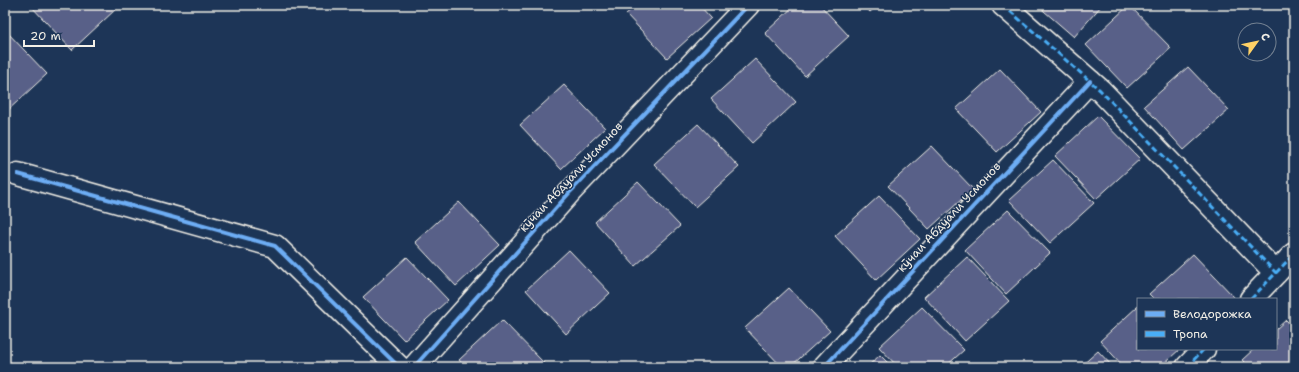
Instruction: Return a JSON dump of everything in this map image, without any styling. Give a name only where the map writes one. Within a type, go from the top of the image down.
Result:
[{"type":"street","name":"кӯчаи Абдуали Усмонов","points":[[414,367],[571,191],[748,5]]},
{"type":"street","points":[[1003,5],[1090,81],[1276,273]]},
{"type":"street","name":"кӯчаи Абдуали Усмонов","points":[[824,367],[1090,81]]},
{"type":"street","points":[[18,174],[275,246],[399,367]]},
{"type":"street","points":[[1252,298],[1294,254]]},
{"type":"street","points":[[1187,367],[1203,350]]},
{"type":"building","points":[[112,5],[116,9],[72,50],[31,6]]},
{"type":"building","points":[[637,5],[699,5],[711,18],[667,58],[626,14]]},
{"type":"building","points":[[795,5],[820,5],[849,36],[805,76],[765,33]]},
{"type":"building","points":[[863,5],[878,5],[870,12]]},
{"type":"building","points":[[1037,5],[1102,5],[1074,37]]},
{"type":"building","points":[[1129,5],[1171,48],[1127,88],[1086,45]]},
{"type":"building","points":[[6,31],[47,74],[5,113],[5,32]]},
{"type":"building","points":[[755,59],[796,102],[752,143],[711,99]]},
{"type":"building","points":[[1188,67],[1229,110],[1184,150],[1144,106]]},
{"type":"building","points":[[1000,69],[1041,112],[997,152],[956,109]]},
{"type":"building","points":[[564,85],[605,128],[561,169],[520,125]]},
{"type":"building","points":[[1098,116],[1140,159],[1096,199],[1055,156]]},
{"type":"building","points":[[698,124],[739,167],[695,207],[654,164]]},
{"type":"building","points":[[932,146],[973,189],[929,229],[888,186]]},
{"type":"building","points":[[1053,160],[1094,203],[1050,243],[1009,200]]},
{"type":"building","points":[[638,182],[680,226],[635,266],[595,222]]},
{"type":"building","points":[[879,196],[920,239],[876,280],[835,236]]},
{"type":"building","points":[[459,202],[500,245],[456,286],[415,242]]},
{"type":"building","points":[[1008,210],[1050,253],[1006,294],[965,250]]},
{"type":"building","points":[[569,250],[610,293],[566,334],[526,290]]},
{"type":"building","points":[[1193,254],[1234,297],[1153,298],[1149,294]]},
{"type":"building","points":[[407,257],[448,300],[404,340],[363,297]]},
{"type":"building","points":[[967,257],[1009,301],[965,341],[924,297]]},
{"type":"building","points":[[789,288],[830,331],[790,367],[782,367],[745,328]]},
{"type":"building","points":[[922,307],[964,350],[945,367],[898,367],[879,347]]},
{"type":"building","points":[[1137,307],[1137,350],[1179,350],[1160,367],[1124,367],[1100,341]]},
{"type":"building","points":[[502,320],[544,363],[539,367],[465,367],[459,360]]},
{"type":"building","points":[[1286,320],[1294,328],[1294,367],[1249,367],[1242,360],[1253,350],[1277,350],[1277,328]]},
{"type":"building","points":[[1098,351],[1113,367],[1080,367]]},
{"type":"building","points":[[880,355],[892,367],[867,367]]},
{"type":"marked path","points":[[1003,5],[1100,90],[1276,273]]},
{"type":"marked path","points":[[1252,298],[1294,254]]},
{"type":"marked path","points":[[1187,367],[1203,350]]},
{"type":"cycle path","points":[[414,367],[571,191],[748,5]]},
{"type":"cycle path","points":[[824,367],[1090,81]]},
{"type":"cycle path","points":[[18,174],[275,246],[399,367]]}]
